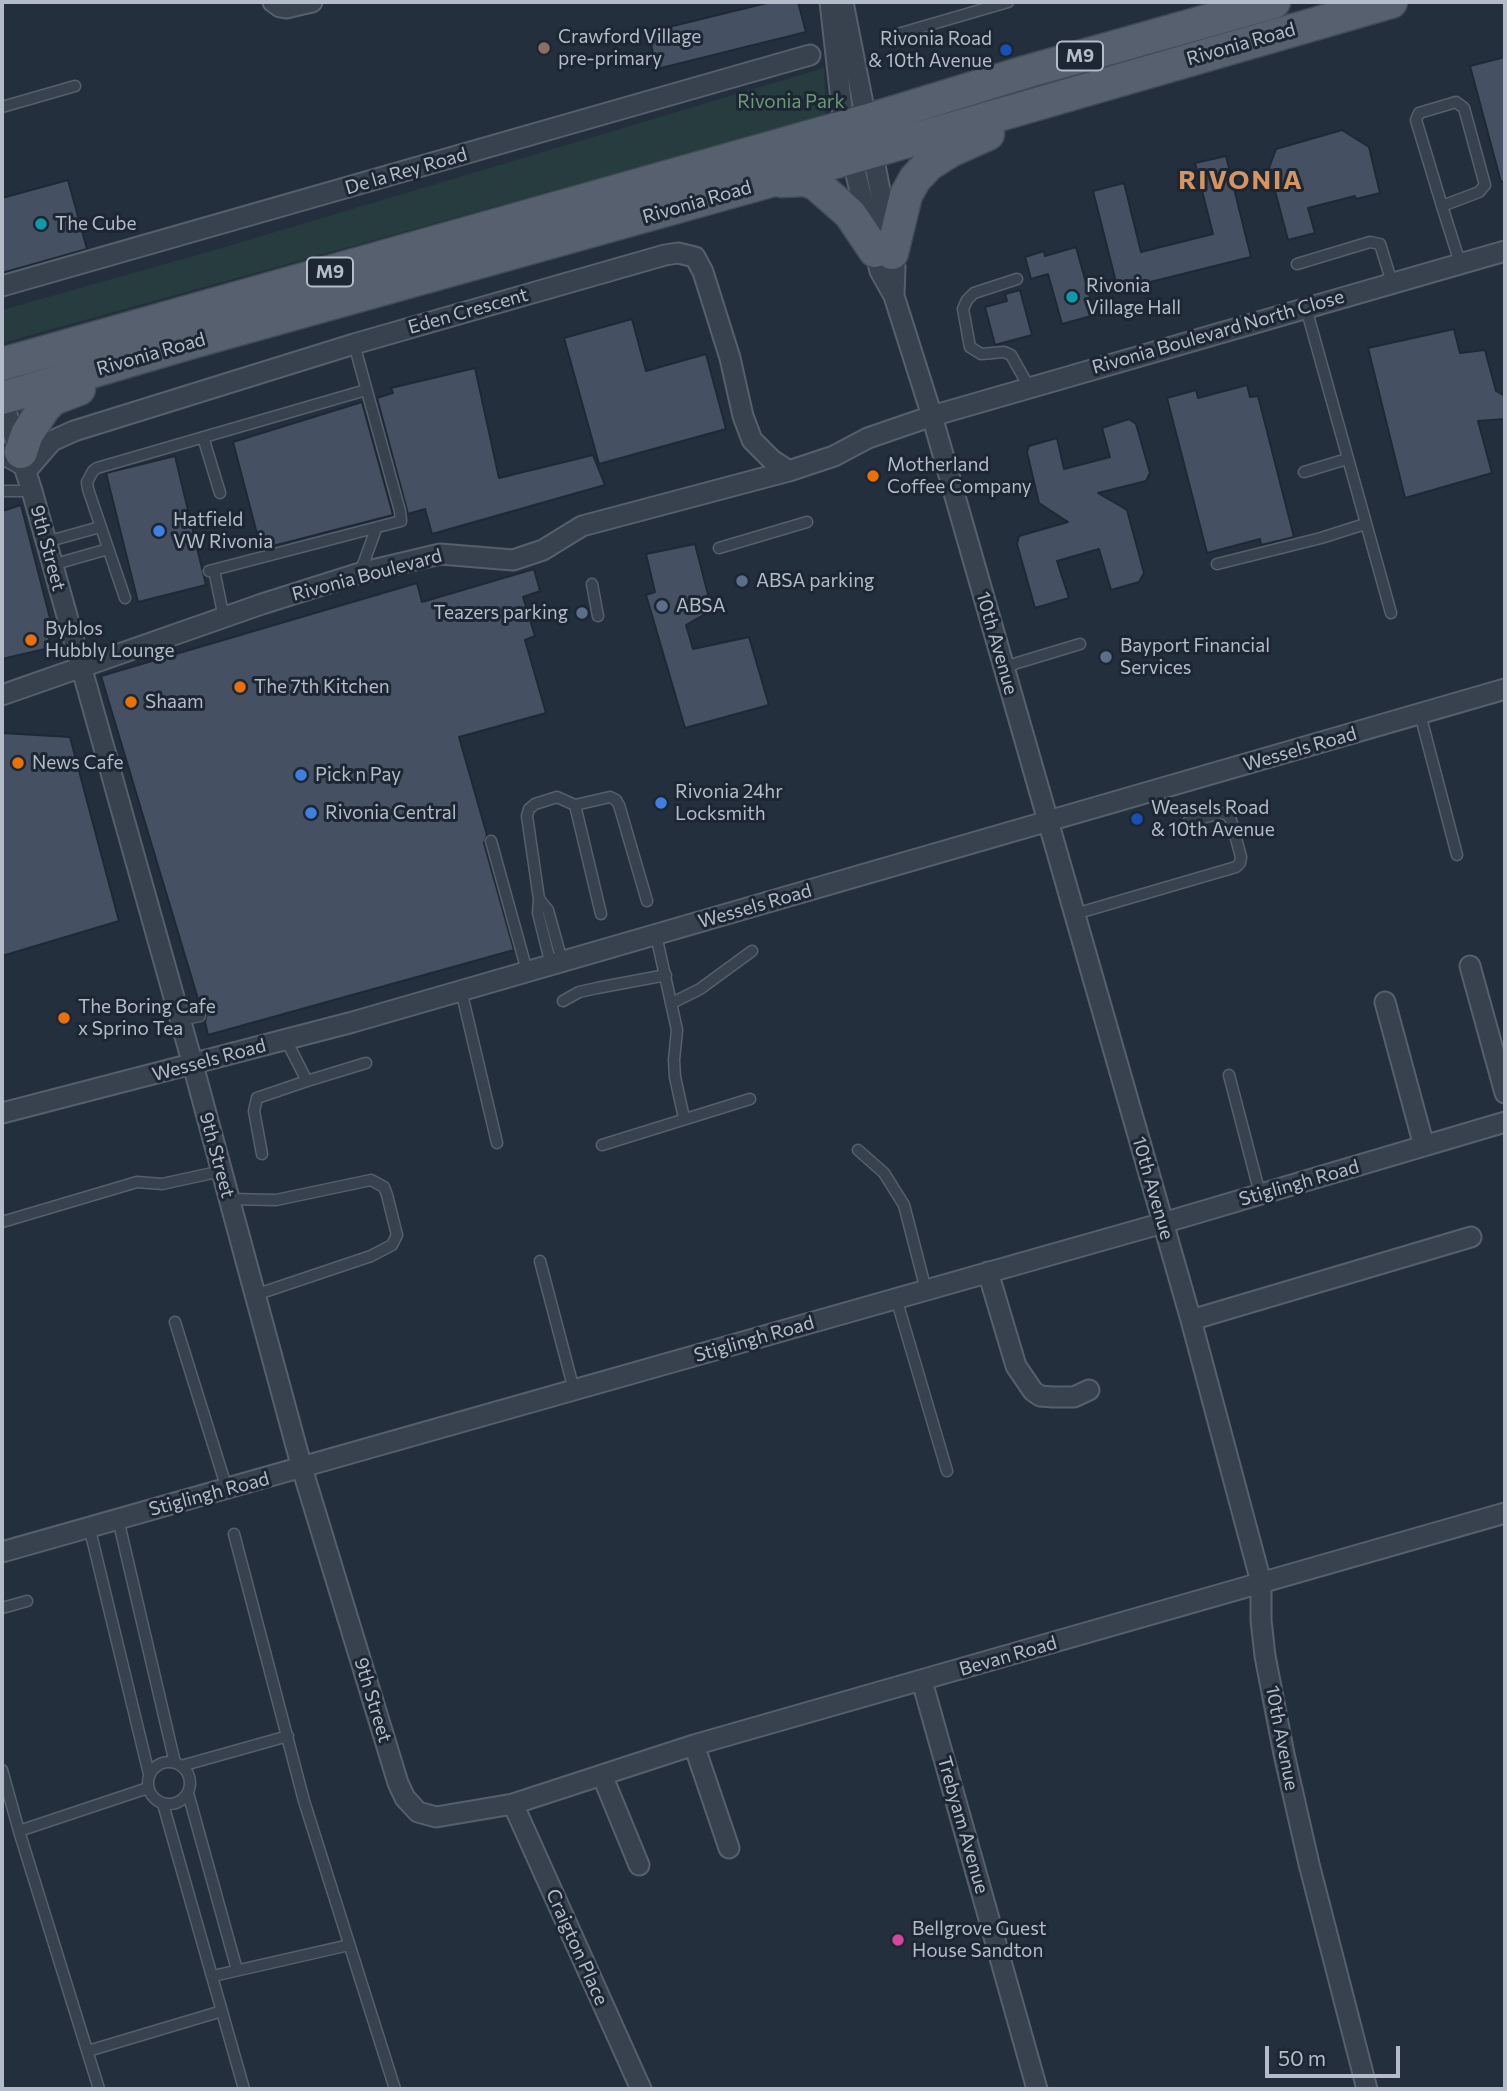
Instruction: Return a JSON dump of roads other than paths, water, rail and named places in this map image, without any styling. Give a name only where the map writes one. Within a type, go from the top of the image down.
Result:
[{"type":"main road","name":"Rivonia Road","points":[[2,364],[855,124],[1022,73],[1273,2]]},
{"type":"main road","name":"Rivonia Road","points":[[2,398],[1391,2]]},
{"type":"main road","points":[[770,181],[805,180],[816,184],[850,214],[883,252],[906,195],[915,179],[928,165],[950,151],[1108,82]]},
{"type":"main road","points":[[18,461],[31,428],[53,399],[90,384],[153,365],[193,342]]},
{"type":"street","points":[[273,2],[286,8],[312,2]]},
{"type":"street","name":"10th Avenue","points":[[830,2],[883,252],[895,267],[894,296],[932,416],[1049,822],[1191,1320],[1261,1582],[1265,1656],[1284,1754],[1309,1864],[1367,2089]]},
{"type":"street","name":"10th Avenue","points":[[844,2],[855,124]]},
{"type":"street","name":"De la Rey Road","points":[[2,286],[810,55]]},
{"type":"street","name":"Rivonia Boulevard North Close","points":[[932,416],[1505,251]]},
{"type":"street","name":"Eden Crescent","points":[[18,461],[74,431],[354,344],[665,255],[687,254],[695,257],[703,272],[730,358],[747,428],[762,452],[789,471]]},
{"type":"street","name":"9th Street","points":[[2,398],[18,461],[46,542],[193,1065],[302,1468],[405,1798],[418,1812],[436,1817],[513,1804]]},
{"type":"street","name":"Rivonia Boulevard","points":[[2,695],[360,573],[440,554],[513,560],[543,550],[582,526],[789,471],[834,456],[868,438],[932,416]]},
{"type":"street","name":"Wessels Road","points":[[2,1113],[286,1040],[1505,689]]},
{"type":"street","points":[[1470,966],[1505,1093]]},
{"type":"street","points":[[1385,1002],[1424,1146]]},
{"type":"street","name":"Stiglingh Road","points":[[2,1552],[1163,1223],[1505,1122]]},
{"type":"street","points":[[1191,1320],[1471,1237]]},
{"type":"street","points":[[988,1272],[1016,1366],[1033,1391],[1040,1396],[1053,1397],[1074,1396],[1089,1390]]},
{"type":"street","name":"Bevan Road","points":[[513,1804],[694,1745],[1505,1513]]},
{"type":"street","name":"Trebyam Avenue","points":[[922,1681],[1037,2089]]},
{"type":"street","points":[[694,1745],[729,1848]]},
{"type":"street","points":[[602,1775],[639,1865]]},
{"type":"street","name":"Craigton Place","points":[[513,1804],[641,2089]]},
{"type":"lane","points":[[891,36],[1008,2]]},
{"type":"lane","points":[[2,107],[75,86]]},
{"type":"lane","points":[[1443,206],[1479,192],[1485,185],[1464,108],[1456,102],[1419,113],[1416,117],[1460,263]]},
{"type":"lane","points":[[1297,264],[1370,242],[1380,244],[1392,282]]},
{"type":"lane","points":[[1017,279],[974,293],[963,309],[970,347],[981,354],[1004,352],[1011,355],[1016,359],[1029,387]]},
{"type":"lane","points":[[1306,307],[1391,614]]},
{"type":"lane","points":[[224,618],[211,571],[401,521],[354,344]]},
{"type":"lane","points":[[125,598],[87,482],[93,471],[366,390]]},
{"type":"lane","points":[[203,437],[220,493]]},
{"type":"lane","points":[[1304,472],[1347,459]]},
{"type":"lane","points":[[2,491],[18,461]]},
{"type":"lane","points":[[719,548],[807,522]]},
{"type":"lane","points":[[1217,564],[1364,524]]},
{"type":"lane","points":[[46,542],[100,527]]},
{"type":"lane","points":[[360,573],[376,529]]},
{"type":"lane","points":[[52,565],[108,549]]},
{"type":"lane","points":[[592,584],[598,617]]},
{"type":"lane","points":[[1004,667],[1080,644]]},
{"type":"lane","points":[[1420,714],[1457,855]]},
{"type":"lane","points":[[557,963],[548,910],[539,899],[528,828],[527,816],[534,804],[557,797],[575,805],[610,797],[615,800],[619,805],[647,901]]},
{"type":"lane","points":[[575,805],[601,914]]},
{"type":"lane","points":[[1075,914],[1236,867],[1240,863],[1241,857],[1227,814],[1221,813],[1188,822]]},
{"type":"lane","points":[[491,841],[527,971]]},
{"type":"lane","points":[[656,934],[673,1003],[677,1030],[675,1077],[684,1118]]},
{"type":"lane","points":[[673,1003],[700,989],[752,951]]},
{"type":"lane","points":[[563,1001],[579,992],[666,975]]},
{"type":"lane","points":[[461,990],[497,1143]]},
{"type":"lane","points":[[179,1021],[200,1016]]},
{"type":"lane","points":[[286,1040],[307,1081]]},
{"type":"lane","points":[[262,1154],[254,1111],[257,1098],[366,1063]]},
{"type":"lane","points":[[1229,1075],[1260,1194]]},
{"type":"lane","points":[[602,1145],[750,1099]]},
{"type":"lane","points":[[858,1150],[884,1173],[904,1205],[926,1290]]},
{"type":"lane","points":[[2,1222],[138,1182],[162,1184],[222,1171]]},
{"type":"lane","points":[[229,1199],[276,1200],[372,1180],[384,1187],[387,1195],[397,1236],[392,1245],[371,1256],[255,1295]]},
{"type":"lane","points":[[540,1261],[574,1390]]},
{"type":"lane","points":[[896,1298],[947,1471]]},
{"type":"lane","points":[[175,1322],[227,1489]]},
{"type":"lane","points":[[118,1518],[178,1765],[190,1779],[188,1793],[237,1970]]},
{"type":"lane","points":[[89,1526],[149,1774],[148,1788],[156,1801],[163,1804],[177,1803],[188,1793]]},
{"type":"lane","points":[[234,1534],[307,1812],[395,2089]]},
{"type":"lane","points":[[2,1608],[27,1601]]},
{"type":"lane","points":[[149,1774],[160,1764],[178,1765],[288,1736]]},
{"type":"lane","points":[[2,1770],[99,2089]]},
{"type":"lane","points":[[19,1832],[148,1788]]},
{"type":"lane","points":[[163,1804],[244,2089]]},
{"type":"lane","points":[[213,1976],[349,1945]]},
{"type":"lane","points":[[88,2050],[222,2011]]},
{"type":"place","name":"Crawford Village pre-primary","points":[[544,48]]},
{"type":"place","name":"Rivonia Road & 10th Avenue","points":[[1006,50]]},
{"type":"place","name":"The Cube","points":[[41,224]]},
{"type":"place","name":"Rivonia Village Hall","points":[[1072,297]]},
{"type":"place","name":"Motherland Coffee Company","points":[[873,476]]},
{"type":"place","name":"Hatfield VW Rivonia","points":[[159,531]]},
{"type":"place","name":"ABSA parking","points":[[742,581]]},
{"type":"place","name":"ABSA","points":[[662,606]]},
{"type":"place","name":"Teazers parking","points":[[582,613]]},
{"type":"place","name":"Byblos Hubbly Lounge","points":[[31,640]]},
{"type":"place","name":"Bayport Financial Services","points":[[1106,657]]},
{"type":"place","name":"The 7th Kitchen","points":[[240,687]]},
{"type":"place","name":"Shaam","points":[[131,702]]},
{"type":"place","name":"News Cafe","points":[[18,763]]},
{"type":"place","name":"Pick n Pay","points":[[301,775]]},
{"type":"place","name":"Rivonia 24hr Locksmith","points":[[661,803]]},
{"type":"place","name":"Rivonia Central","points":[[311,813]]},
{"type":"place","name":"Weasels Road & 10th Avenue","points":[[1137,819]]},
{"type":"place","name":"The Boring Cafe x Sprino Tea","points":[[64,1018]]},
{"type":"place","name":"Bellgrove Guest House Sandton","points":[[898,1940]]},
{"type":"district","name":"RIVONIA","points":[[1241,180]]},
{"type":"park label","name":"Rivonia Park","points":[[791,102]]}]
